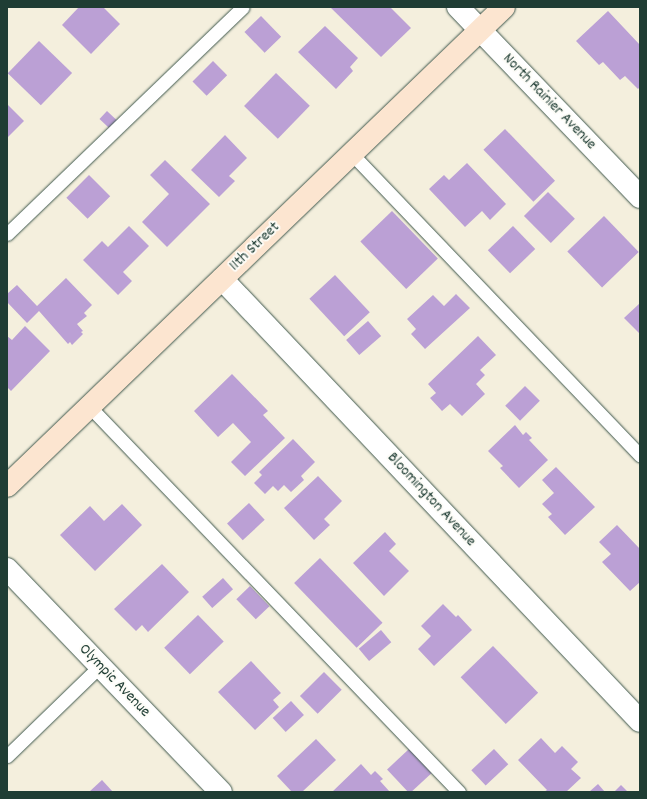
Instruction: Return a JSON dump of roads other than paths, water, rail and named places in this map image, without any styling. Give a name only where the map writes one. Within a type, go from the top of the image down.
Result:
[{"type":"main road","name":"11th Street","points":[[7,486],[504,7]]},
{"type":"street","name":"North Rainier Avenue","points":[[458,7],[640,197]]},
{"type":"street","name":"Bloomington Avenue","points":[[222,279],[640,721]]},
{"type":"street","name":"Olympic Avenue","points":[[7,569],[221,792]]},
{"type":"lane","points":[[7,234],[242,7]]},
{"type":"lane","points":[[352,154],[640,455]]},
{"type":"lane","points":[[89,406],[459,792]]},
{"type":"lane","points":[[7,756],[100,666]]}]
